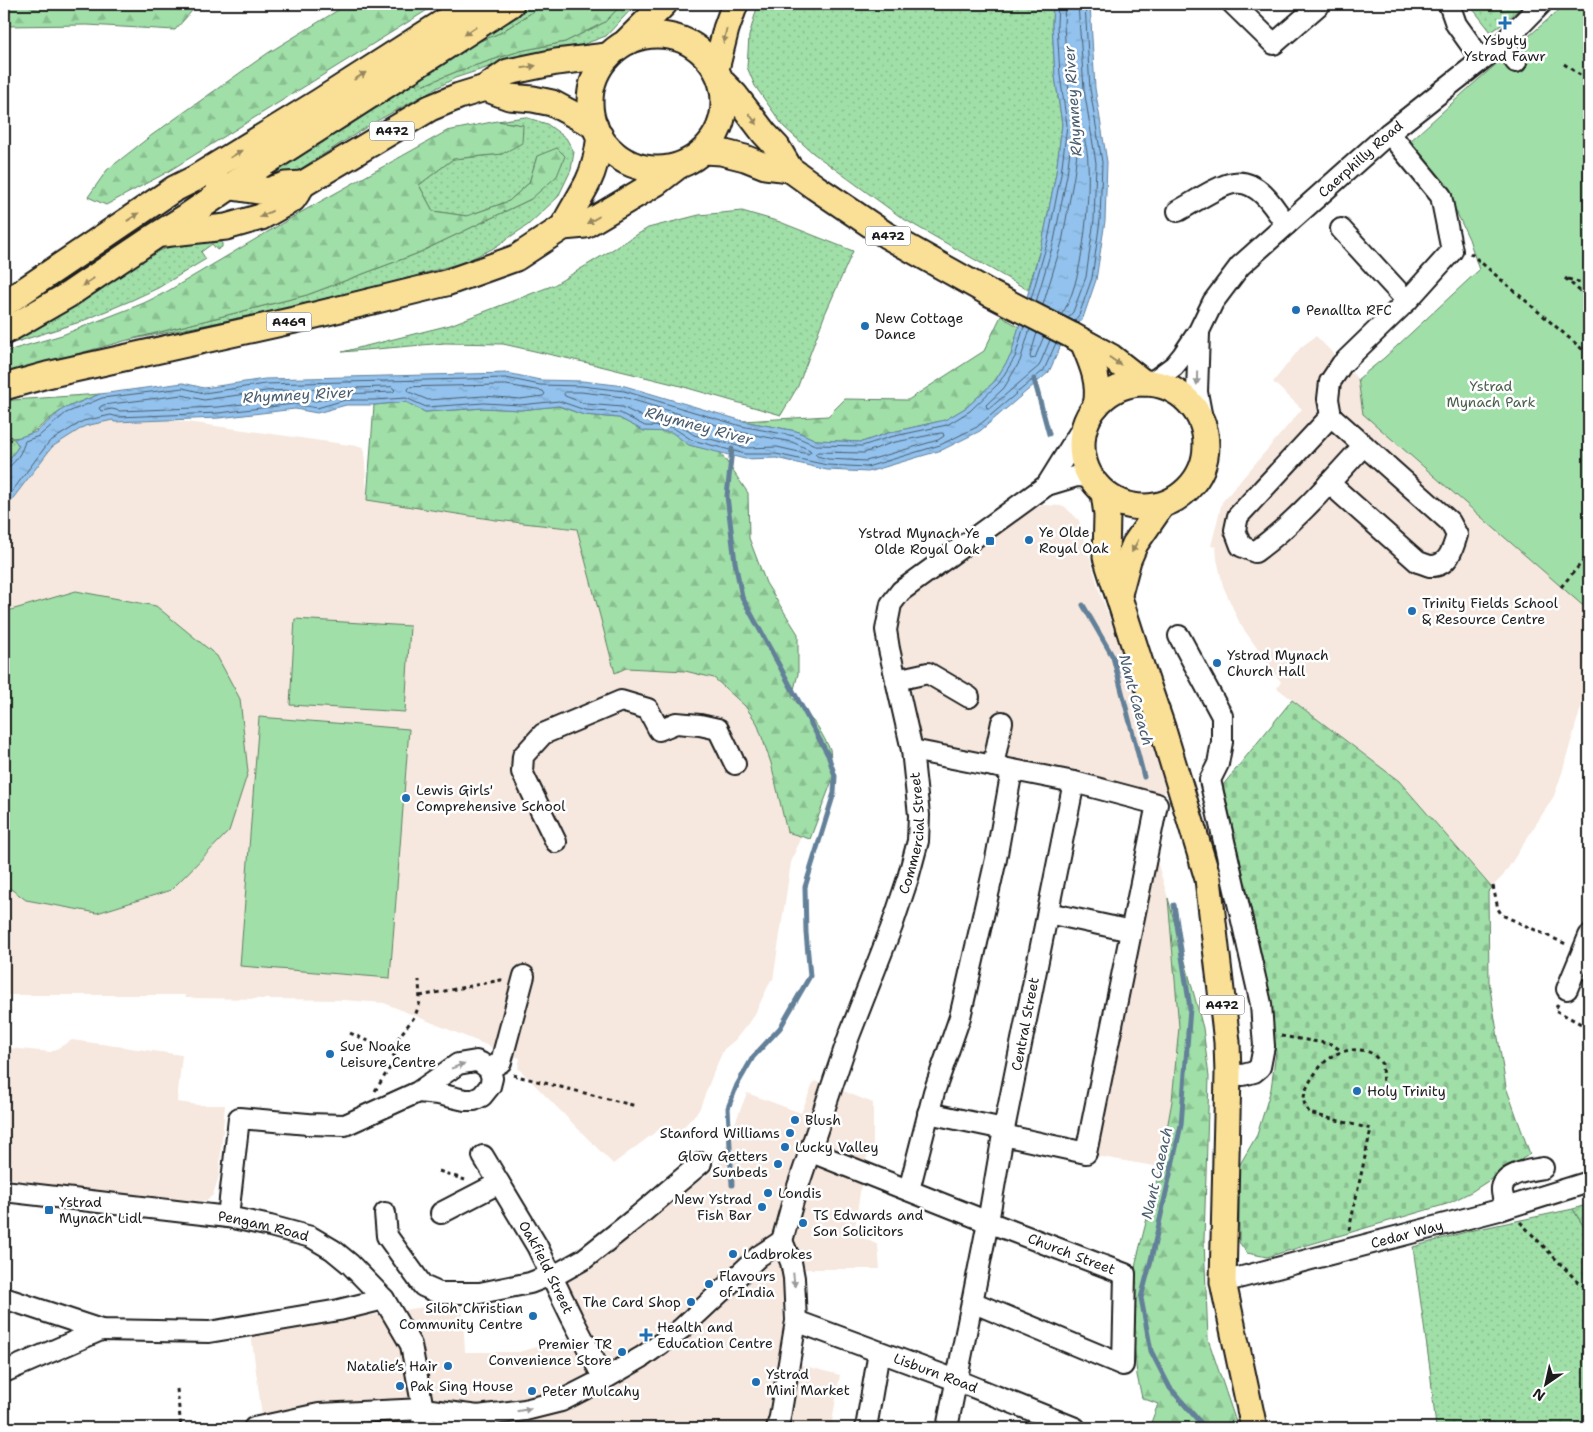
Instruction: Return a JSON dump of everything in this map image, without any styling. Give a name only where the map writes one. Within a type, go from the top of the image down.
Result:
[{"type":"main road","points":[[4,304],[174,189],[194,179],[327,97],[472,4]]},
{"type":"main road","points":[[157,235],[329,120],[510,4]]},
{"type":"main road","points":[[628,41],[644,36],[661,34],[678,37],[693,44],[706,55],[719,75],[725,97],[721,126],[714,140],[704,151],[688,162],[678,166],[656,169],[634,165],[614,154],[597,131],[590,112],[593,82],[607,56],[628,41],[664,4]]},
{"type":"main road","points":[[719,75],[726,29],[735,4]]},
{"type":"main road","name":"A472","points":[[4,332],[68,295],[157,235],[226,227],[261,217],[293,199],[303,184],[430,108],[458,96],[486,88],[508,72],[556,62],[607,56]]},
{"type":"main road","name":"A472","points":[[719,75],[777,147],[790,169],[815,187],[886,235],[991,294],[1111,357],[1147,383]]},
{"type":"main road","points":[[486,88],[509,97],[552,103],[597,131]]},
{"type":"main road","name":"A469","points":[[563,227],[592,172],[598,153],[597,131]]},
{"type":"main road","name":"A472","points":[[704,151],[721,152],[746,158],[765,166],[790,169]]},
{"type":"main road","name":"A469","points":[[4,387],[47,375],[299,319],[446,283],[516,258],[563,227],[584,225],[656,183],[678,166]]},
{"type":"main road","name":"A472","points":[[194,179],[228,187],[258,191],[270,190],[285,185],[303,184]]},
{"type":"main road","points":[[1077,338],[1092,363],[1097,380],[1098,396],[1091,414],[1082,441],[1084,459],[1097,485],[1122,503],[1141,507],[1162,505],[1180,496],[1194,482],[1204,464],[1206,444],[1203,424],[1195,409],[1182,396],[1167,388],[1147,383],[1130,384],[1106,396],[1091,414]]},
{"type":"main road","name":"A472","points":[[1097,485],[1107,515],[1106,557],[1162,727],[1208,879],[1227,1042],[1224,1282],[1254,1428]]},
{"type":"main road","points":[[1119,594],[1128,560],[1135,544],[1162,505]]},
{"type":"street","points":[[1233,4],[1274,44],[1320,4]]},
{"type":"street","points":[[1449,4],[1456,24],[1482,59]]},
{"type":"street","name":"Caerphilly Road","points":[[1147,383],[1174,366],[1184,355],[1199,331],[1213,302],[1240,266],[1388,133],[1503,43],[1541,4]]},
{"type":"street","points":[[1503,43],[1516,62]]},
{"type":"street","points":[[1330,483],[1418,562],[1430,566],[1441,564],[1452,554],[1457,535],[1450,522],[1331,416],[1328,399],[1330,382],[1342,364],[1407,301],[1452,252],[1441,196],[1388,133]]},
{"type":"street","points":[[1178,211],[1224,185],[1234,182],[1244,183],[1254,188],[1267,199],[1286,225]]},
{"type":"street","points":[[1341,229],[1407,301]]},
{"type":"street","points":[[92,244],[103,256],[109,259],[122,259]]},
{"type":"street","name":"Caerphilly Road","points":[[1199,331],[1197,392],[1203,424]]},
{"type":"street","name":"Commercial Street","points":[[1047,485],[1091,414]]},
{"type":"street","points":[[1331,416],[1238,516],[1234,530],[1241,546],[1255,552],[1274,538],[1330,483],[1364,445]]},
{"type":"street","name":"Commercial Street","points":[[782,1241],[792,1201],[809,1151],[892,926],[918,841],[919,815],[912,750],[886,630],[891,604],[901,591],[1047,485],[1077,476],[1097,485]]},
{"type":"street","points":[[1179,636],[1222,716],[1222,742],[1218,764],[1210,780],[1261,1004],[1264,1046],[1260,1067],[1254,1072],[1243,1075],[1228,1074]]},
{"type":"street","points":[[896,680],[928,673],[968,697]]},
{"type":"street","points":[[556,842],[522,772],[523,756],[543,734],[552,730],[621,701],[648,709],[659,730],[676,723],[718,729],[735,764]]},
{"type":"street","points":[[993,766],[1002,722]]},
{"type":"street","points":[[912,750],[1074,782],[1157,804],[1086,1153],[928,1113]]},
{"type":"street","points":[[909,1190],[934,1092],[960,1017],[996,860],[1012,770]]},
{"type":"street","name":"Central Street","points":[[947,1428],[1074,782]]},
{"type":"street","points":[[1048,913],[1131,931]]},
{"type":"street","points":[[1567,989],[1586,944]]},
{"type":"street","points":[[489,1069],[501,1062],[524,976]]},
{"type":"street","points":[[228,1217],[239,1118],[345,1125],[418,1092],[458,1064],[481,1062],[489,1069],[492,1078],[490,1086],[482,1096],[474,1100],[418,1092]]},
{"type":"street","name":"Church Street","points":[[809,1151],[1125,1274],[1123,1365],[972,1302]]},
{"type":"street","name":"Oakfield Street","points":[[483,1156],[537,1246],[604,1379]]},
{"type":"street","points":[[385,1213],[387,1236],[424,1286],[438,1293],[480,1293],[530,1283],[552,1276],[584,1259],[700,1163]]},
{"type":"street","points":[[1506,1208],[1502,1190],[1509,1178],[1526,1171],[1543,1168]]},
{"type":"street","name":"Cedar Way","points":[[1224,1282],[1506,1208],[1589,1182]]},
{"type":"street","points":[[442,1213],[499,1183]]},
{"type":"street","name":"Pengam Road","points":[[4,1190],[228,1217],[311,1237],[333,1250],[350,1264],[384,1299],[411,1345],[423,1419]]},
{"type":"street","points":[[254,1428],[319,1414],[423,1419],[478,1416],[526,1410],[561,1401],[642,1357],[681,1329],[759,1256],[782,1241],[791,1262],[794,1278],[796,1321],[777,1428]]},
{"type":"street","points":[[4,1298],[101,1330],[208,1332],[339,1310],[384,1299]]},
{"type":"street","name":"Lisburn Road","points":[[796,1321],[956,1380],[1075,1428]]},
{"type":"street","points":[[4,1372],[101,1330]]},
{"type":"street","points":[[866,1428],[879,1352]]},
{"type":"path","points":[[1564,64],[1589,81]]},
{"type":"path","points":[[1448,235],[1589,355]]},
{"type":"path","points":[[1589,285],[1565,278],[1589,299]]},
{"type":"path","points":[[1561,586],[1589,554]]},
{"type":"path","points":[[1493,886],[1498,909],[1502,915],[1586,944]]},
{"type":"path","points":[[420,996],[524,976]]},
{"type":"path","points":[[390,1050],[415,1016],[420,1002],[419,980]]},
{"type":"path","points":[[1567,989],[1555,1010],[1583,1025],[1589,1037]]},
{"type":"path","points":[[350,1033],[390,1050],[396,1058],[375,1090],[380,1109]]},
{"type":"path","points":[[1263,1033],[1331,1044],[1343,1052]]},
{"type":"path","points":[[1345,1250],[1371,1129],[1309,1113],[1304,1102],[1307,1087],[1314,1075],[1331,1057],[1355,1049],[1372,1053],[1382,1064],[1383,1088]]},
{"type":"path","points":[[489,1069],[636,1106]]},
{"type":"path","points":[[439,1171],[460,1178]]},
{"type":"path","points":[[1506,1208],[1578,1282],[1589,1289]]},
{"type":"path","points":[[177,1389],[181,1428]]},
{"type":"shaded area","name":"Trinity Fields School & Resource Centre","points":[[1316,336],[1358,379],[1363,414],[1589,611],[1589,682],[1554,796],[1503,876],[1492,887],[1399,781],[1277,688],[1281,682],[1240,624],[1223,586],[1216,547],[1211,546],[1222,502],[1302,409],[1273,382],[1301,347]]},
{"type":"shaded area","name":"Lewis Girls' Comprehensive School","points":[[113,420],[114,422],[173,420],[364,447],[367,497],[600,506],[743,632],[803,831],[791,863],[773,980],[771,980],[754,1016],[735,1040],[724,1049],[699,1110],[671,1141],[661,1128],[613,1164],[518,1068],[520,1058],[496,1052],[496,1049],[384,1003],[343,1000],[186,998],[185,995],[4,995],[4,510],[52,447],[85,426]]},
{"type":"shaded area","points":[[1043,505],[1064,506],[1079,520],[1100,593],[1170,783],[1159,802],[920,751],[916,738],[911,697],[898,647],[897,625],[903,605],[908,598],[966,555],[1031,510]]},
{"type":"shaded area","points":[[1157,861],[1168,898],[1179,1027],[1172,1101],[1160,1167],[1090,1155]]},
{"type":"shaded area","points":[[72,1040],[182,1055],[177,1102],[199,1105],[225,1105],[219,1176],[213,1195],[206,1201],[134,1196],[4,1178],[4,1051],[10,1048],[51,1052]]},
{"type":"shaded area","points":[[814,1081],[873,1103],[873,1145],[864,1163],[854,1236],[862,1237],[878,1245],[880,1269],[782,1269],[784,1280],[782,1360],[840,1375],[831,1428],[363,1428],[361,1406],[262,1416],[251,1334],[462,1301],[465,1352],[519,1352],[589,1332],[565,1281],[717,1168],[747,1093],[801,1113]]},
{"type":"green space","points":[[4,4],[198,4],[175,30],[87,25],[4,26]]},
{"type":"green space","points":[[348,4],[437,4],[164,174],[106,205],[88,197],[107,170],[152,135],[268,53]]},
{"type":"green space","points":[[525,4],[545,4],[500,33],[458,50]]},
{"type":"green space","points":[[545,4],[622,4],[605,22],[565,42],[520,51],[458,71],[419,87],[412,79],[458,50],[500,33]]},
{"type":"green space","points":[[622,4],[636,4],[606,36],[568,50],[520,57],[455,78],[373,123],[286,178],[252,182],[412,79],[419,87],[458,71],[520,51],[565,42],[605,22]]},
{"type":"green space","points":[[758,4],[1053,4],[1052,24],[1055,76],[1062,124],[1056,173],[1043,239],[1028,290],[902,218],[813,153],[784,127],[755,86],[747,67],[749,36]]},
{"type":"green space","points":[[1469,4],[1525,4],[1491,32]]},
{"type":"green space","name":"Ystrad Mynach Park","points":[[1566,4],[1589,4],[1589,611],[1363,414],[1358,379],[1384,358],[1479,270],[1469,239],[1450,198],[1408,143]]},
{"type":"green space","points":[[525,117],[547,124],[566,138],[574,152],[571,170],[558,197],[528,225],[492,249],[464,262],[323,302],[128,340],[307,295],[416,254],[531,199],[537,156],[529,183],[509,201],[467,216],[433,211],[419,185],[453,159],[502,154],[523,125],[497,121]]},
{"type":"green space","points":[[497,121],[523,125],[522,143],[502,154],[453,159],[419,185],[433,211],[467,216],[509,201],[529,183],[537,156],[557,148],[565,156],[557,176],[531,199],[416,254],[307,295],[128,340],[4,374],[4,352],[62,335],[144,303],[447,131]]},
{"type":"green space","points":[[742,211],[780,222],[853,251],[825,314],[798,386],[781,415],[677,385],[503,344],[445,343],[342,352],[450,325],[554,285],[648,228],[699,215]]},
{"type":"green space","points":[[222,238],[222,247],[217,250],[212,244],[201,252],[206,259],[158,288],[80,322],[4,346],[4,339],[138,259],[170,247]]},
{"type":"green space","points":[[1001,316],[1019,327],[1011,355],[995,381],[967,407],[945,420],[888,433],[862,442],[816,440],[796,431],[743,421],[828,416],[845,399],[908,400],[984,351]]},
{"type":"green space","points":[[100,394],[64,409],[30,434],[14,438],[4,437],[4,403],[13,400]]},
{"type":"green space","points":[[406,402],[425,412],[484,408],[520,410],[558,406],[584,415],[619,418],[644,431],[671,431],[689,445],[720,452],[748,493],[749,538],[766,583],[798,634],[798,674],[792,697],[818,727],[830,749],[833,778],[810,839],[787,832],[771,763],[757,723],[745,706],[714,678],[685,671],[626,668],[615,673],[577,529],[496,520],[367,500],[374,405]]},
{"type":"green space","points":[[4,437],[14,439],[19,446],[4,466]]},
{"type":"green space","points":[[76,591],[156,606],[217,656],[240,699],[248,772],[229,831],[171,890],[97,913],[26,900],[4,884],[4,616],[11,610]]},
{"type":"green space","points":[[295,619],[410,626],[405,712],[290,705]]},
{"type":"green space","points":[[1292,700],[1399,781],[1492,888],[1488,892],[1489,982],[1506,1087],[1530,1154],[1471,1192],[1447,1204],[1267,1257],[1247,1253],[1239,1242],[1239,1166],[1257,1135],[1271,1089],[1276,1052],[1264,965],[1223,785]]},
{"type":"green space","points":[[259,717],[409,729],[390,978],[240,966]]},
{"type":"green space","points":[[1168,898],[1203,1028],[1209,1077],[1204,1240],[1208,1339],[1238,1428],[1149,1428],[1158,1404],[1142,1398],[1137,1375],[1131,1312],[1136,1262],[1160,1167],[1172,1101],[1179,1027]]},
{"type":"green space","points":[[1589,1204],[1589,1235],[1573,1209]]},
{"type":"green space","points":[[1573,1209],[1589,1235],[1589,1428],[1436,1428],[1413,1247],[1469,1231]]},
{"type":"water","name":"Rhymney River","points":[[1053,4],[1090,4],[1095,88],[1107,162],[1105,221],[1096,280],[1083,318],[1061,345],[1049,372],[980,431],[942,450],[868,472],[827,470],[776,458],[745,459],[689,445],[671,432],[644,431],[619,418],[584,415],[559,406],[520,410],[484,408],[425,412],[406,402],[346,405],[317,413],[295,409],[219,418],[114,422],[113,420],[85,426],[52,447],[4,510],[4,466],[19,446],[14,439],[36,432],[63,409],[100,394],[183,383],[204,388],[265,379],[507,373],[540,380],[582,381],[625,386],[743,421],[796,431],[816,440],[862,442],[888,433],[945,420],[967,407],[995,381],[1011,355],[1043,239],[1056,173],[1062,124],[1055,76],[1052,24]]},
{"type":"waterway","name":"Nant Caeach","points":[[1034,379],[1049,434]]},
{"type":"waterway","name":"Rhymney River","points":[[732,449],[727,496],[735,562],[742,597],[828,755],[835,776],[834,793],[805,887],[806,933],[810,976],[780,1028],[753,1057],[737,1085],[728,1108],[732,1185]]},
{"type":"waterway","name":"Nant Caeach","points":[[1083,605],[1113,657],[1144,777]]},
{"type":"waterway","name":"Nant Caeach","points":[[1174,905],[1190,1008],[1181,1125],[1141,1298],[1151,1351],[1170,1388],[1205,1428]]},
{"type":"place","name":"Ysbyty Ystrad Fawr","points":[[1505,23]]},
{"type":"place","name":"Penallta RFC","points":[[1296,310]]},
{"type":"place","name":"New Cottage Dance","points":[[865,326]]},
{"type":"place","name":"Ye Olde Royal Oak","points":[[1029,540]]},
{"type":"place","name":"Ystrad Mynach Ye Olde Royal Oak","points":[[990,541]]},
{"type":"place","name":"Trinity Fields School & Resource Centre","points":[[1412,611]]},
{"type":"place","name":"Ystrad Mynach Church Hall","points":[[1217,663]]},
{"type":"place","name":"Lewis Girls' Comprehensive School","points":[[406,798]]},
{"type":"place","name":"Sue Noake Leisure Centre","points":[[330,1054]]},
{"type":"place","name":"Holy Trinity","points":[[1357,1091]]},
{"type":"place","name":"Blush","points":[[795,1120]]},
{"type":"place","name":"Stanford Williams","points":[[790,1133]]},
{"type":"place","name":"Lucky Valley","points":[[785,1147]]},
{"type":"place","name":"Glow Getters Sunbeds","points":[[778,1164]]},
{"type":"place","name":"Londis","points":[[768,1193]]},
{"type":"place","name":"New Ystrad Fish Bar","points":[[762,1207]]},
{"type":"place","name":"Ystrad Mynach Lidl","points":[[49,1210]]},
{"type":"place","name":"TS Edwards and Son Solicitors","points":[[803,1223]]},
{"type":"place","name":"Ladbrokes","points":[[733,1254]]},
{"type":"place","name":"Flavours of India","points":[[709,1284]]},
{"type":"place","name":"The Card Shop","points":[[691,1302]]},
{"type":"place","name":"Siloh Christian Community Centre","points":[[533,1316]]},
{"type":"place","name":"Health and Education Centre","points":[[646,1335]]},
{"type":"place","name":"Premier TR Convenience Store","points":[[622,1352]]},
{"type":"place","name":"Natalie’s Hair","points":[[448,1366]]},
{"type":"place","name":"Ystrad Mini Market","points":[[756,1382]]},
{"type":"place","name":"Pak Sing House","points":[[400,1386]]},
{"type":"place","name":"Peter Mulcahy","points":[[532,1391]]}]
